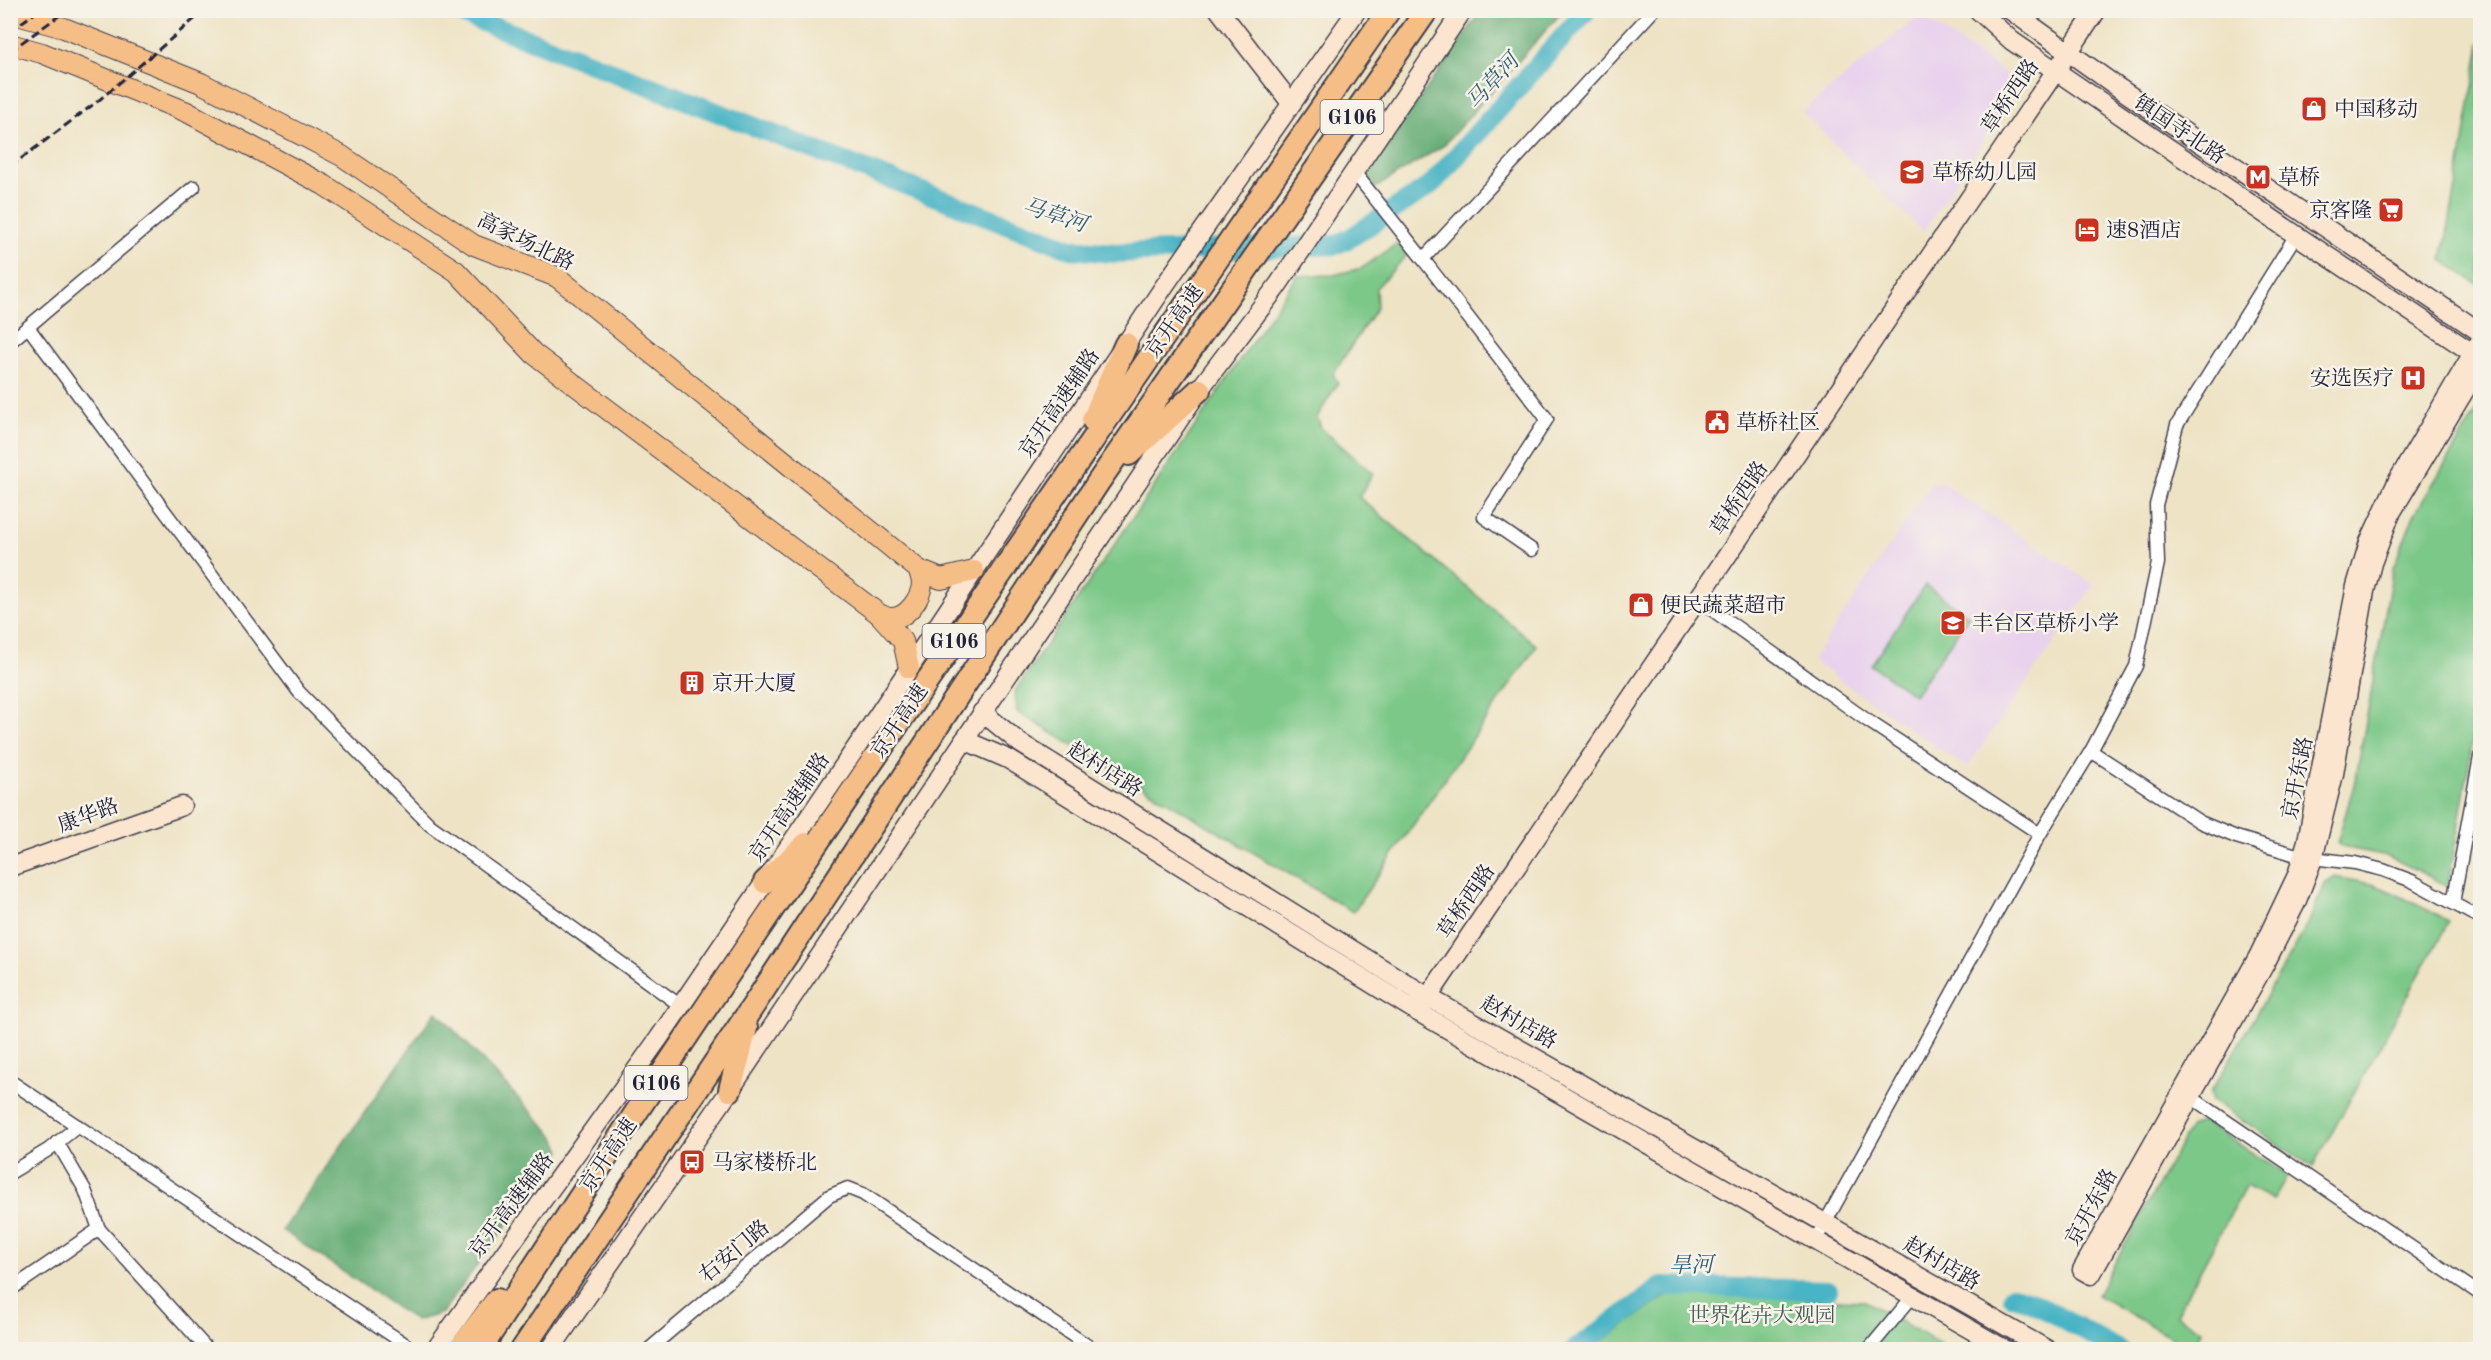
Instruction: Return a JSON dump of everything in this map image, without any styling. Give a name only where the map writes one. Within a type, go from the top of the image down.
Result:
[{"type":"highway","name":"京开高速","points":[[480,1350],[563,1221],[833,818],[1074,464],[1389,10]]},
{"type":"highway","name":"京开高速","points":[[522,1350],[751,1009],[1100,481],[1427,10]]},
{"type":"highway","points":[[1074,464],[1126,344]]},
{"type":"highway","points":[[1100,481],[1199,390]]},
{"type":"highway","points":[[765,882],[833,818]]},
{"type":"highway","points":[[730,1090],[751,1009]]},
{"type":"highway","points":[[459,1350],[475,1327],[563,1221]]},
{"type":"main road","name":"高家场北路","points":[[10,13],[64,28],[201,83],[342,156],[474,245],[557,278],[919,570],[941,579],[958,577],[974,571]]},
{"type":"main road","points":[[10,44],[42,53],[187,112],[343,197],[456,271],[534,354],[879,614],[903,641],[909,668]]},
{"type":"main road","points":[[879,614],[892,619],[903,615],[912,607],[922,584],[919,570]]},
{"type":"street","points":[[1219,10],[1291,103],[1357,10]]},
{"type":"street","points":[[1422,259],[1654,10]]},
{"type":"street","name":"镇国寺北路","points":[[1978,10],[2012,41],[2296,235],[2479,354]]},
{"type":"street","name":"镇国寺北路","points":[[2010,10],[2481,332]]},
{"type":"street","name":"草桥西路","points":[[1418,1012],[2097,10]]},
{"type":"street","points":[[550,1350],[730,1090],[1199,390],[1278,285],[1462,11]]},
{"type":"street","name":"京开高速辅路","points":[[435,1350],[517,1233],[582,1148],[681,1006],[1167,282],[1291,103]]},
{"type":"street","points":[[1354,172],[1547,419],[1484,517],[1532,550]]},
{"type":"street","points":[[10,342],[194,187]]},
{"type":"street","points":[[1815,1241],[2040,834],[2091,751],[2136,666],[2158,563],[2156,505],[2176,425],[2296,235]]},
{"type":"street","points":[[28,327],[299,692],[430,825],[681,1006]]},
{"type":"street","name":"京开东路","points":[[2186,1094],[2082,1270],[2091,1275],[2258,957],[2308,858],[2362,563],[2381,514],[2398,480],[2479,354]]},
{"type":"street","points":[[1697,599],[1868,720],[2040,834]]},
{"type":"street","name":"赵村店路","points":[[982,712],[1020,743],[1428,997],[2048,1350]]},
{"type":"street","name":"赵村店路","points":[[964,740],[1008,759],[1418,1012],[2006,1350]]},
{"type":"street","points":[[2091,751],[2200,822],[2236,837],[2308,858],[2355,863],[2383,870],[2412,881],[2481,918]]},
{"type":"street","points":[[2453,903],[2481,757]]},
{"type":"street","name":"康华路","points":[[10,867],[182,806]]},
{"type":"street","points":[[10,1081],[414,1350]]},
{"type":"street","points":[[2186,1094],[2481,1294]]},
{"type":"street","points":[[10,1173],[78,1126]]},
{"type":"street","points":[[57,1142],[85,1190],[99,1229],[208,1350]]},
{"type":"street","name":"右安门路","points":[[648,1350],[829,1196],[848,1188],[864,1194],[1094,1350]]},
{"type":"street","points":[[10,1290],[99,1229]]},
{"type":"street","points":[[1868,1350],[1913,1296]]},
{"type":"shaded area","name":"草桥幼儿园","points":[[1920,15],[2020,83],[1923,232],[1802,112]]},
{"type":"shaded area","name":"丰台区草桥小学","points":[[1941,482],[2094,585],[1967,768],[1812,661],[1932,483]]},
{"type":"green space","points":[[1481,11],[1563,11],[1443,146],[1375,188],[1367,174]]},
{"type":"green space","points":[[2480,42],[2480,286],[2442,260]]},
{"type":"green space","points":[[1398,243],[1407,255],[1376,288],[1377,307],[1333,374],[1338,383],[1317,417],[1321,428],[1373,474],[1359,497],[1537,646],[1353,912],[1017,712],[1015,691],[1297,276],[1333,275],[1362,268]]},
{"type":"green space","points":[[2480,406],[2480,701],[2448,886],[2388,856],[2342,847],[2337,843],[2356,778],[2393,568],[2414,515]]},
{"type":"green space","points":[[1925,585],[1969,616],[1914,695],[1871,665]]},
{"type":"green space","points":[[2334,877],[2372,884],[2449,921],[2313,1167],[2212,1100],[2211,1092],[2307,926],[2325,884]]},
{"type":"green space","points":[[436,1011],[555,1137],[561,1151],[442,1313],[416,1321],[282,1230]]},
{"type":"green space","points":[[2202,1121],[2288,1175],[2273,1200],[2246,1186],[2176,1315],[2202,1330],[2192,1349],[2097,1295],[2190,1127]]},
{"type":"green space","name":"世界花卉大观园","points":[[1769,1279],[1804,1299],[1865,1301],[1949,1349],[1590,1350],[1669,1294]]},
{"type":"waterway","name":"马草河","points":[[452,10],[1071,249],[1114,253],[1335,245],[1350,238],[1431,185],[1587,10]]},
{"type":"waterway","name":"旱河","points":[[1574,1350],[1663,1286],[1828,1290]]},
{"type":"waterway","name":"旱河","points":[[2013,1296],[2030,1301],[2119,1350]]},
{"type":"railway","points":[[10,31],[39,10]]},
{"type":"railway","points":[[10,51],[67,10]]},
{"type":"railway","points":[[10,167],[98,101],[205,10]]},
{"type":"place","name":"中国移动","points":[[2314,109]]},
{"type":"place","name":"草桥幼儿园","points":[[1912,172]]},
{"type":"place","name":"草桥","points":[[2258,177]]},
{"type":"place","name":"京客隆","points":[[2391,210]]},
{"type":"place","name":"速8酒店","points":[[2087,230]]},
{"type":"place","name":"安选医疗","points":[[2413,378]]},
{"type":"place","name":"草桥社区","points":[[1717,422]]},
{"type":"place","name":"便民蔬菜超市","points":[[1641,605]]},
{"type":"place","name":"丰台区草桥小学","points":[[1953,623]]},
{"type":"place","name":"京开大厦","points":[[692,683]]},
{"type":"place","name":"马家楼桥北","points":[[692,1162]]}]
